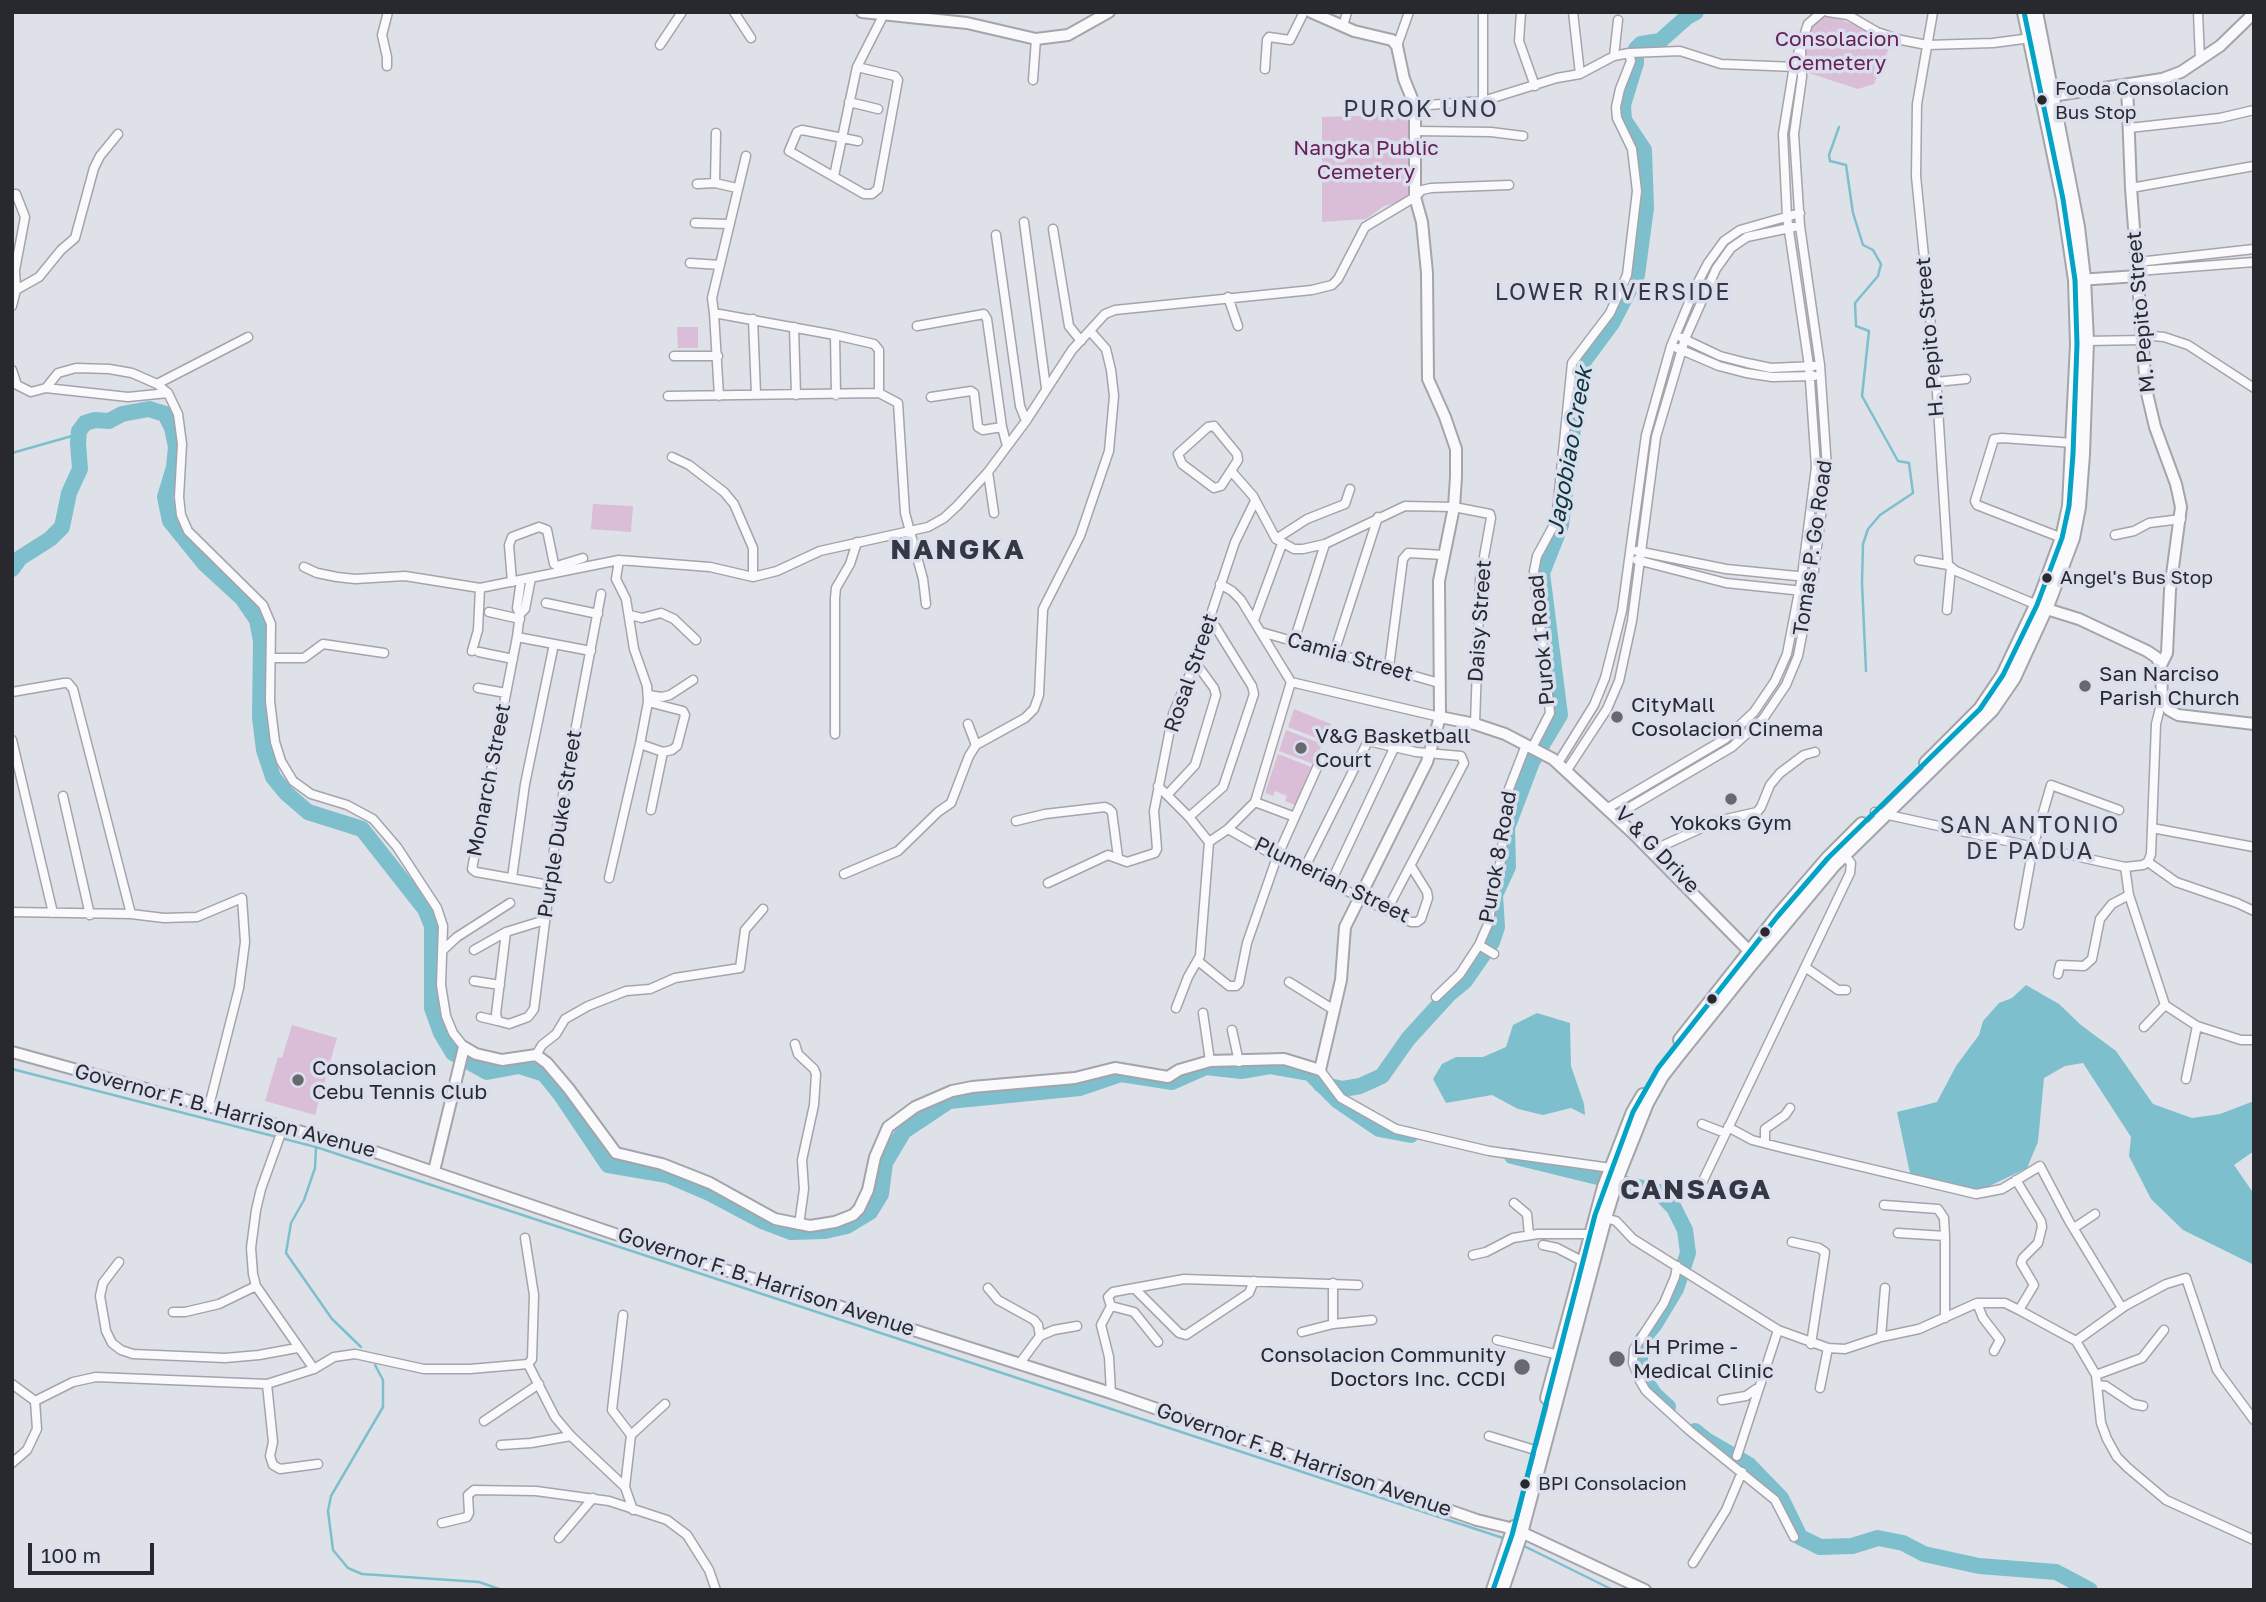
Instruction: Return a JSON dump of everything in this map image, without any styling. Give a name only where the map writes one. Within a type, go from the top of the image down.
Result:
[{"type":"main road","points":[[2024,12],[2051,96],[2076,213],[2087,341],[2069,506],[2041,607]]},
{"type":"main road","points":[[1754,953],[1880,813],[1980,709],[2003,675],[2041,607],[2073,538],[2079,507],[2076,450],[2080,280],[2034,37],[2036,12]]},
{"type":"main road","points":[[1502,1590],[1605,1218],[1613,1171],[1633,1112],[1658,1068],[1754,953],[1828,858],[1880,813]]},
{"type":"main road","points":[[1517,1533],[1535,1450],[1591,1234],[1609,1188]]},
{"type":"main road","points":[[1493,1590],[1511,1552]]},
{"type":"street","points":[[387,66],[382,35],[388,12]]},
{"type":"street","points":[[660,45],[682,12]]},
{"type":"street","points":[[734,12],[751,38]]},
{"type":"street","points":[[862,12],[967,23],[1036,39],[1068,35],[1109,12]]},
{"type":"street","points":[[1265,69],[1266,40],[1269,37],[1290,40],[1304,12]]},
{"type":"street","points":[[1311,12],[1343,26],[1392,40],[1397,46],[1404,79],[1415,106],[1415,198],[1422,222],[1427,273],[1428,379],[1446,417],[1455,449],[1454,507],[1439,581],[1440,717],[1431,752],[1345,926],[1341,980],[1322,1074]]},
{"type":"street","points":[[1343,26],[1347,12]]},
{"type":"street","points":[[1397,46],[1409,12]]},
{"type":"street","points":[[1483,12],[1483,101]]},
{"type":"street","points":[[1521,12],[1518,41],[1535,86]]},
{"type":"street","points":[[1573,12],[1580,74]]},
{"type":"street","name":"Tomas P. Go Road","points":[[1614,810],[1732,747],[1763,719],[1786,685],[1798,656],[1811,592],[1827,468],[1821,365],[1800,226],[1794,134],[1800,47],[1808,24],[1822,12]]},
{"type":"street","points":[[1828,12],[1848,15],[1877,32],[1927,45],[1993,43],[2034,37]]},
{"type":"street","name":"H. Pepito Street","points":[[1933,12],[1917,104],[1916,176],[1950,566],[1947,610]]},
{"type":"street","points":[[2198,12],[2200,59]]},
{"type":"street","points":[[834,176],[857,67],[885,13]]},
{"type":"street","points":[[2051,96],[2162,79],[2181,72],[2220,46],[2254,13]]},
{"type":"street","points":[[1614,56],[1618,20]]},
{"type":"street","points":[[1033,80],[1036,39]]},
{"type":"street","points":[[1415,106],[1483,101],[1580,74],[1614,56],[1630,52],[1680,51],[1721,64],[1798,67]]},
{"type":"street","name":"Purok 1 Road","points":[[1537,750],[1550,713],[1534,570],[1537,556],[1556,521],[1572,363],[1610,313],[1627,275],[1637,191],[1632,149],[1617,118],[1616,107],[1631,61],[1630,52]]},
{"type":"street","points":[[857,67],[895,76],[898,80],[878,189],[872,194],[864,194],[789,150],[799,130],[859,141]]},
{"type":"street","name":"Tomas P. Go Road","points":[[1614,810],[1725,739],[1754,712],[1775,681],[1787,654],[1802,576],[1816,467],[1809,366],[1787,217],[1783,134],[1798,67]]},
{"type":"street","name":"M. Pepito Street","points":[[2127,85],[2131,188],[2146,389],[2155,427],[2176,484],[2181,519],[2169,590],[2167,653],[2161,665],[2162,700],[2157,724],[2151,854],[2148,862]]},
{"type":"street","points":[[849,102],[878,108]]},
{"type":"street","points":[[2129,128],[2220,118],[2254,110]]},
{"type":"street","points":[[1415,131],[1491,132],[1523,136]]},
{"type":"street","points":[[715,183],[716,133]]},
{"type":"street","points":[[16,290],[39,277],[61,250],[75,238],[94,168],[104,150],[118,134]]},
{"type":"street","points":[[719,396],[712,298],[746,156]]},
{"type":"street","points":[[2131,188],[2254,166]]},
{"type":"street","points":[[697,184],[715,183],[737,188]]},
{"type":"street","points":[[304,567],[337,577],[355,579],[405,576],[480,588],[619,560],[710,568],[753,577],[777,571],[820,551],[929,527],[944,518],[988,472],[1081,341],[1100,319],[1115,310],[1312,290],[1332,285],[1338,279],[1365,227],[1415,198],[1426,188],[1509,185]]},
{"type":"street","points":[[12,194],[16,194],[25,217],[12,306]]},
{"type":"street","points":[[1564,764],[1605,678],[1634,557],[1642,551],[1656,436],[1695,288],[1724,241],[1740,230],[1800,213]]},
{"type":"street","points":[[1024,222],[1046,388]]},
{"type":"street","points":[[695,223],[729,225]]},
{"type":"street","points":[[1564,764],[1606,709],[1619,681],[1632,621],[1634,557],[1646,435],[1671,346],[1680,337],[1716,269],[1731,248],[1747,237],[1800,226]]},
{"type":"street","points":[[1053,229],[1069,326],[1081,341]]},
{"type":"street","points":[[996,235],[1020,406],[1026,421]]},
{"type":"street","points":[[2080,280],[2254,248]]},
{"type":"street","points":[[2138,270],[2254,262]]},
{"type":"street","points":[[690,263],[720,265]]},
{"type":"street","points":[[1228,298],[1238,326]]},
{"type":"street","points":[[715,313],[870,342],[879,350],[880,393]]},
{"type":"street","points":[[917,326],[984,314],[987,318],[1002,428],[1007,446]]},
{"type":"street","points":[[753,319],[755,394]]},
{"type":"street","points":[[794,327],[796,394]]},
{"type":"street","points":[[844,874],[898,851],[951,803],[969,756],[976,746],[1024,718],[1034,709],[1039,695],[1043,609],[1080,536],[1109,451],[1114,396],[1111,370],[1106,349],[1090,331]]},
{"type":"street","points":[[835,335],[836,395]]},
{"type":"street","points":[[157,384],[248,337]]},
{"type":"street","points":[[1680,337],[1720,356],[1772,368],[1821,365]]},
{"type":"street","points":[[2087,341],[2164,337],[2188,345],[2254,388]]},
{"type":"street","points":[[1671,346],[1719,366],[1746,373],[1772,377],[1821,375]]},
{"type":"street","points":[[674,356],[718,356]]},
{"type":"street","points":[[46,388],[58,373],[76,368],[109,369],[132,373],[157,384],[168,393],[180,424],[181,515],[188,531],[263,605],[271,624],[271,701],[275,742],[282,761],[293,781],[312,794],[347,805],[373,819],[397,847],[438,908],[443,926],[441,985],[446,1016],[463,1054],[434,1171]]},
{"type":"street","points":[[12,370],[14,379],[22,388],[31,392],[46,388],[128,397],[168,393]]},
{"type":"street","points":[[1936,382],[1966,379]]},
{"type":"street","points":[[931,397],[971,391],[974,393],[978,427],[1002,428]]},
{"type":"street","points":[[668,396],[880,393],[898,403],[905,513],[923,579],[926,604]]},
{"type":"street","points":[[1214,426],[1238,457],[1231,472],[1221,486],[1214,488],[1182,464],[1178,454],[1208,427],[1214,426]]},
{"type":"street","points":[[2062,538],[1977,505],[1975,501],[1994,439],[2076,450]]},
{"type":"street","points":[[672,457],[689,465],[724,492],[734,504],[753,548],[753,577]]},
{"type":"street","points":[[988,472],[994,513]]},
{"type":"street","points":[[1231,472],[1255,501],[1279,542],[1294,549],[1325,544],[1405,506],[1454,507]]},
{"type":"street","points":[[1254,620],[1279,542],[1307,519],[1345,504],[1350,489]]},
{"type":"street","name":"Rosal Street","points":[[1118,857],[1127,862],[1155,853],[1154,811],[1172,714],[1195,662],[1235,542],[1255,501]]},
{"type":"street","name":"Daisy Street","points":[[1454,507],[1487,512],[1491,518],[1480,579],[1475,724]]},
{"type":"street","points":[[1334,653],[1378,517]]},
{"type":"street","points":[[2115,535],[2134,531],[2149,523],[2181,519]]},
{"type":"street","name":"Monarch Street","points":[[520,616],[517,608],[517,581],[509,545],[512,537],[539,527],[547,530],[554,564],[557,566],[583,558]]},
{"type":"street","points":[[835,734],[836,588],[850,564],[857,542]]},
{"type":"street","points":[[1294,641],[1325,544]]},
{"type":"street","points":[[1642,551],[1726,569],[1813,578]]},
{"type":"street","points":[[1390,667],[1403,559],[1408,553],[1444,555]]},
{"type":"street","points":[[1634,557],[1726,583],[1811,592]]},
{"type":"street","points":[[609,878],[648,698],[634,649],[626,599],[616,579],[619,560]]},
{"type":"street","points":[[1919,560],[1950,566],[2041,607],[2079,619],[2147,651],[2156,657],[2161,665]]},
{"type":"street","name":"Monarch Street","points":[[531,578],[525,609],[520,616],[472,869],[476,872],[549,885]]},
{"type":"street","points":[[1220,584],[1232,591],[1254,620],[1291,682],[1440,717]]},
{"type":"street","points":[[480,588],[476,651],[513,659]]},
{"type":"street","name":"Purple Duke Street","points":[[497,1018],[509,1024],[528,1017],[534,1009],[557,827],[601,594]]},
{"type":"street","points":[[546,603],[598,614]]},
{"type":"street","points":[[489,612],[520,616]]},
{"type":"street","points":[[630,615],[642,618],[661,613],[674,620],[696,640]]},
{"type":"street","points":[[1189,817],[1223,786],[1254,694],[1252,686],[1210,618]]},
{"type":"street","name":"Camia Street","points":[[1261,632],[1439,683]]},
{"type":"street","points":[[517,637],[591,651]]},
{"type":"street","points":[[272,658],[304,658],[323,644],[384,653]]},
{"type":"street","points":[[512,878],[525,783],[554,644]]},
{"type":"street","points":[[1168,794],[1195,765],[1216,695],[1195,662]]},
{"type":"street","points":[[648,698],[670,695],[693,680]]},
{"type":"street","points":[[1209,842],[1228,829],[1255,802],[1291,682]]},
{"type":"street","points":[[12,692],[64,683],[68,683],[73,689],[131,914]]},
{"type":"street","points":[[478,688],[506,693]]},
{"type":"street","points":[[640,744],[663,752],[677,747],[685,715],[683,711],[648,698]]},
{"type":"street","points":[[2162,700],[2169,710],[2178,715],[2254,724]]},
{"type":"street","name":"V & G Drive","points":[[1440,717],[1505,734],[1564,764],[1614,810],[1754,953]]},
{"type":"street","points":[[968,724],[976,746]]},
{"type":"street","points":[[12,740],[53,913]]},
{"type":"street","points":[[1304,869],[1368,741],[1416,752],[1461,757],[1464,762],[1388,910]]},
{"type":"street","points":[[1331,882],[1395,746]]},
{"type":"street","name":"Purok 8 Road","points":[[1436,997],[1487,949],[1493,891],[1501,860],[1507,794],[1537,750]]},
{"type":"street","points":[[651,810],[663,752]]},
{"type":"street","points":[[1654,850],[1717,821],[1757,812],[1770,785],[1780,773],[1804,755],[1815,752]]},
{"type":"street","points":[[1198,961],[1229,986],[1239,983],[1247,943],[1277,857],[1320,761]]},
{"type":"street","points":[[2019,925],[2033,847],[2051,785],[2119,810]]},
{"type":"street","points":[[1158,786],[1209,842],[1198,961],[1188,976],[1175,1008]]},
{"type":"street","points":[[63,796],[90,915]]},
{"type":"street","points":[[1255,802],[1295,817]]},
{"type":"street","points":[[1016,821],[1045,814],[1105,807],[1112,812],[1118,857],[1108,855],[1096,859],[1048,883]]},
{"type":"street","points":[[1880,813],[2125,867],[2148,862],[2176,882],[2254,911]]},
{"type":"street","points":[[2152,828],[2254,847]]},
{"type":"street","name":"Plumerian Street","points":[[1228,829],[1277,857],[1412,922],[1417,922],[1421,919],[1428,898],[1411,866]]},
{"type":"street","points":[[1699,1189],[1850,873],[1851,863],[1844,855]]},
{"type":"street","points":[[2125,867],[2129,895],[2165,1005],[2197,1026],[2241,1040],[2254,1040]]},
{"type":"street","points":[[2058,974],[2060,965],[2084,967],[2092,959],[2100,919],[2112,904],[2129,895]]},
{"type":"street","points":[[12,912],[197,917],[242,898],[245,942],[239,988],[209,1106]]},
{"type":"street","points":[[443,950],[457,937],[510,903]]},
{"type":"street","points":[[536,1055],[542,1045],[556,1034],[565,1019],[588,1006],[626,991],[650,989],[675,978],[740,968],[745,930],[763,909]]},
{"type":"street","points":[[474,950],[506,932],[545,920]]},
{"type":"street","points":[[481,1017],[497,1018],[506,932]]},
{"type":"street","points":[[1805,967],[1838,990],[1846,990]]},
{"type":"street","points":[[474,981],[500,985]]},
{"type":"street","points":[[1289,982],[1334,1010]]},
{"type":"street","points":[[2144,1027],[2165,1005]]},
{"type":"street","points":[[1203,1013],[1210,1061]]},
{"type":"street","points":[[2186,1079],[2197,1026]]},
{"type":"street","points":[[1233,1030],[1239,1062]]},
{"type":"street","points":[[795,1044],[798,1054],[814,1069],[816,1079],[814,1105],[802,1160],[804,1189],[799,1225]]},
{"type":"street","name":"Governor F. B. Harrison Avenue","points":[[12,1052],[209,1106],[281,1135],[434,1171],[653,1247],[1020,1363],[1517,1533],[1645,1590]]},
{"type":"street","points":[[463,1054],[502,1059],[536,1055],[547,1063],[569,1089],[616,1153],[662,1164],[688,1174],[775,1219],[799,1225],[821,1225],[853,1215],[869,1190],[875,1157],[888,1127],[915,1107],[934,1098],[964,1089],[1063,1080],[1115,1068],[1168,1077],[1179,1070],[1210,1061],[1284,1059],[1322,1074],[1341,1098],[1396,1129],[1489,1151],[1613,1171]]},
{"type":"street","points":[[1765,1143],[1765,1129],[1785,1115],[1790,1108]]},
{"type":"street","points":[[1702,1124],[1765,1143],[1976,1194],[2002,1189],[2040,1166],[2122,1308]]},
{"type":"street","points":[[281,1135],[256,1210],[251,1248],[253,1274],[256,1286],[314,1369]]},
{"type":"street","points":[[2016,1180],[2042,1227],[2038,1243],[2021,1263],[2034,1285],[2019,1310]]},
{"type":"street","points":[[1514,1203],[1527,1214],[1529,1235]]},
{"type":"street","points":[[1884,1205],[1938,1209],[1944,1218],[1945,1318]]},
{"type":"street","points":[[2074,1228],[2095,1214]]},
{"type":"street","points":[[1605,1218],[1616,1221],[1633,1239],[1777,1330],[1828,1348],[1845,1349],[1881,1336],[1919,1329],[1977,1303],[2005,1303],[2076,1341],[2096,1375],[2101,1423],[2107,1439],[2117,1457],[2128,1468],[2166,1500],[2254,1540]]},
{"type":"street","points":[[1898,1233],[1945,1236]]},
{"type":"street","points":[[1473,1255],[1486,1252],[1513,1238],[1529,1235],[1591,1234]]},
{"type":"street","points":[[35,1401],[74,1382],[96,1377],[267,1384],[314,1369],[334,1357],[355,1354],[424,1369],[470,1369],[528,1364],[532,1359],[534,1295],[525,1238]]},
{"type":"street","points":[[1792,1242],[1825,1252],[1811,1344]]},
{"type":"street","points":[[1543,1245],[1557,1248],[1584,1262]]},
{"type":"street","points":[[118,1262],[103,1283],[100,1296],[106,1331],[112,1343],[121,1350],[133,1354],[213,1358],[259,1355],[298,1348]]},
{"type":"street","points":[[1681,1268],[1664,1303],[1634,1349],[1633,1363],[1646,1391],[1690,1431],[1775,1500],[1794,1537]]},
{"type":"street","points":[[2076,1341],[2122,1308],[2166,1284],[2183,1278],[2188,1280],[2217,1370],[2254,1420]]},
{"type":"street","points":[[1111,1393],[1109,1357],[1101,1325],[1111,1306],[1109,1294],[1184,1279],[1358,1285]]},
{"type":"street","points":[[1135,1289],[1179,1334],[1186,1335],[1249,1293],[1254,1282]]},
{"type":"street","points":[[1333,1283],[1333,1324]]},
{"type":"street","points":[[173,1312],[219,1304],[256,1286]]},
{"type":"street","points":[[988,1288],[999,1300],[1034,1320],[1040,1336]]},
{"type":"street","points":[[1881,1336],[1885,1288]]},
{"type":"street","points":[[1977,1303],[1983,1318],[2000,1340],[1994,1351]]},
{"type":"street","points":[[1111,1306],[1134,1312],[1158,1342]]},
{"type":"street","points":[[623,1315],[612,1410],[631,1435]]},
{"type":"street","points":[[1302,1332],[1333,1324],[1373,1320]]},
{"type":"street","points":[[1020,1363],[1040,1336],[1054,1330],[1077,1326]]},
{"type":"street","points":[[1737,1455],[1777,1330]]},
{"type":"street","points":[[2096,1375],[2142,1358],[2164,1330]]},
{"type":"street","points":[[1497,1340],[1559,1355]]},
{"type":"street","points":[[1820,1388],[1828,1348]]},
{"type":"street","points":[[528,1364],[555,1418],[625,1487]]},
{"type":"street","points":[[12,1384],[35,1401],[37,1429],[27,1450],[12,1463]]},
{"type":"street","points":[[267,1384],[273,1442],[270,1456],[273,1465],[281,1469],[318,1464]]},
{"type":"street","points":[[484,1421],[539,1384]]},
{"type":"street","points":[[2097,1385],[2106,1385],[2133,1404],[2143,1406]]},
{"type":"street","points":[[1722,1400],[1746,1396],[1759,1387]]},
{"type":"street","points":[[633,1510],[625,1487],[631,1435],[665,1404]]},
{"type":"street","points":[[501,1445],[571,1436]]},
{"type":"street","points":[[1489,1436],[1535,1450]]},
{"type":"street","points":[[1693,1563],[1726,1510],[1742,1472]]},
{"type":"street","points":[[442,1523],[467,1517],[468,1495],[474,1490],[536,1491],[610,1501],[667,1520],[687,1535],[709,1570],[716,1590]]},
{"type":"street","points":[[559,1538],[593,1498]]},
{"type":"green space","name":"Consolacion Cemetery","points":[[1823,15],[1833,16],[1892,41],[1874,84],[1858,89],[1809,73],[1806,55],[1808,35]]},
{"type":"green space","name":"Nangka Public Cemetery","points":[[1411,114],[1411,195],[1405,201],[1384,206],[1366,219],[1322,222],[1322,117]]},
{"type":"green space","points":[[677,327],[698,327],[698,348],[678,348]]},
{"type":"green space","points":[[593,504],[633,506],[631,532],[591,529]]},
{"type":"green space","points":[[1294,709],[1331,724],[1324,741],[1288,727]]},
{"type":"green space","name":"V&G Basketball Court","points":[[1286,730],[1322,744],[1314,764],[1279,751]]},
{"type":"green space","points":[[1278,754],[1311,767],[1295,805],[1285,801],[1287,796],[1275,791],[1273,796],[1265,793]]},
{"type":"green space","name":"Consolacion Cebu Tennis Club","points":[[292,1025],[337,1038],[315,1115],[265,1101],[278,1057],[282,1058]]},
{"type":"water","points":[[2026,985],[2059,1004],[2081,1025],[2116,1051],[2153,1104],[2192,1118],[2220,1114],[2254,1101],[2254,1151],[2234,1165],[2254,1194],[2254,1265],[2183,1230],[2151,1199],[2129,1156],[2131,1137],[2083,1063],[2065,1066],[2044,1078],[2038,1142],[2027,1168],[1975,1193],[1911,1178],[1897,1112],[1937,1102],[1956,1066],[1979,1035],[1983,1021],[1999,1003],[2012,998]]},
{"type":"water","points":[[1537,1013],[1570,1023],[1571,1066],[1585,1115],[1571,1108],[1543,1115],[1518,1109],[1492,1095],[1446,1103],[1433,1079],[1442,1064],[1456,1057],[1483,1057],[1506,1047],[1513,1025]]},
{"type":"waterway","name":"Jagobiao Creek","points":[[1320,1084],[1343,1089],[1360,1086],[1382,1076],[1408,1039],[1449,994],[1465,981],[1492,942],[1497,927],[1495,895],[1508,867],[1507,828],[1532,762],[1560,715],[1542,573],[1561,525],[1581,365],[1612,323],[1637,275],[1646,208],[1644,150],[1624,120],[1623,105],[1636,63],[1636,49],[1641,44],[1660,41],[1696,12]]},
{"type":"waterway","points":[[1839,127],[1829,155],[1830,161],[1846,165],[1853,213],[1863,245],[1873,250],[1881,264],[1878,276],[1855,303],[1856,326],[1869,331],[1862,396],[1898,461],[1909,463],[1913,493],[1880,515],[1868,529],[1863,544],[1866,671]]},
{"type":"waterway","points":[[12,569],[20,558],[50,539],[62,527],[69,493],[80,469],[79,431],[85,423],[95,420],[109,421],[122,414],[149,409],[165,414],[172,428],[176,447],[174,467],[165,497],[170,521],[204,563],[242,598],[257,620],[261,641],[260,717],[264,750],[273,777],[286,793],[308,812],[362,829],[425,909],[432,926],[432,1008],[441,1033],[453,1053],[487,1072],[519,1066],[544,1074],[608,1165],[667,1175],[709,1193],[762,1221],[791,1232],[825,1231],[847,1226],[870,1212],[881,1194],[885,1163],[904,1131],[949,1101],[1080,1088],[1121,1074],[1172,1082],[1206,1067],[1241,1071],[1270,1066],[1310,1073],[1338,1101],[1379,1129],[1411,1135]]},
{"type":"waterway","points":[[12,453],[79,434]]},
{"type":"waterway","points":[[12,1069],[316,1147],[1506,1539]]},
{"type":"waterway","points":[[316,1148],[315,1168],[304,1200],[291,1223],[286,1253],[332,1319],[361,1347]]},
{"type":"waterway","points":[[1512,1156],[1659,1192],[1674,1208],[1685,1230],[1688,1253],[1676,1289],[1642,1340],[1640,1357],[1640,1373],[1655,1395],[1668,1407]]},
{"type":"waterway","points":[[375,1365],[383,1380],[383,1407],[331,1496],[328,1511],[333,1550],[348,1568],[362,1574],[479,1582],[502,1590]]},
{"type":"waterway","points":[[1695,1431],[1749,1465],[1781,1498],[1800,1537],[1820,1547],[1852,1546],[1878,1538],[1903,1543],[1924,1554],[1979,1566],[2056,1572],[2090,1590]]},
{"type":"waterway","points":[[1522,1545],[1613,1590]]},
{"type":"transit line","points":[[1493,1590],[1512,1535],[1595,1215],[1633,1112],[1658,1068],[1777,917],[1828,858],[1980,709],[2003,675],[2037,605],[2062,538],[2069,506],[2073,454],[2077,344],[2075,280],[2063,199],[2024,12]]},
{"type":"place","name":"Fooda Consolacion Bus Stop","points":[[2042,100]]},
{"type":"place","name":"Angel's Bus Stop","points":[[2047,578]]},
{"type":"place","name":"San Narciso Parish Church","points":[[2085,686]]},
{"type":"place","name":"CityMall Cosolacion Cinema","points":[[1617,717]]},
{"type":"place","name":"V&G Basketball Court","points":[[1301,748]]},
{"type":"place","name":"Yokoks Gym","points":[[1731,799]]},
{"type":"place","name":"Consolacion Cebu Tennis Club","points":[[298,1080]]},
{"type":"place","name":"LH Prime - Medical Clinic","points":[[1617,1359]]},
{"type":"place","name":"Consolacion Community Doctors Inc. CCDI","points":[[1522,1367]]},
{"type":"place","name":"BPI Consolacion","points":[[1525,1484]]},
{"type":"district","name":"PUROK UNO","points":[[1421,110]]},
{"type":"district","name":"LOWER RIVERSIDE","points":[[1613,293]]},
{"type":"district","name":"NANGKA","points":[[958,550]]},
{"type":"district","name":"SAN ANTONIO DE PADUA","points":[[2030,839]]},
{"type":"district","name":"CANSAGA","points":[[1696,1190]]}]
